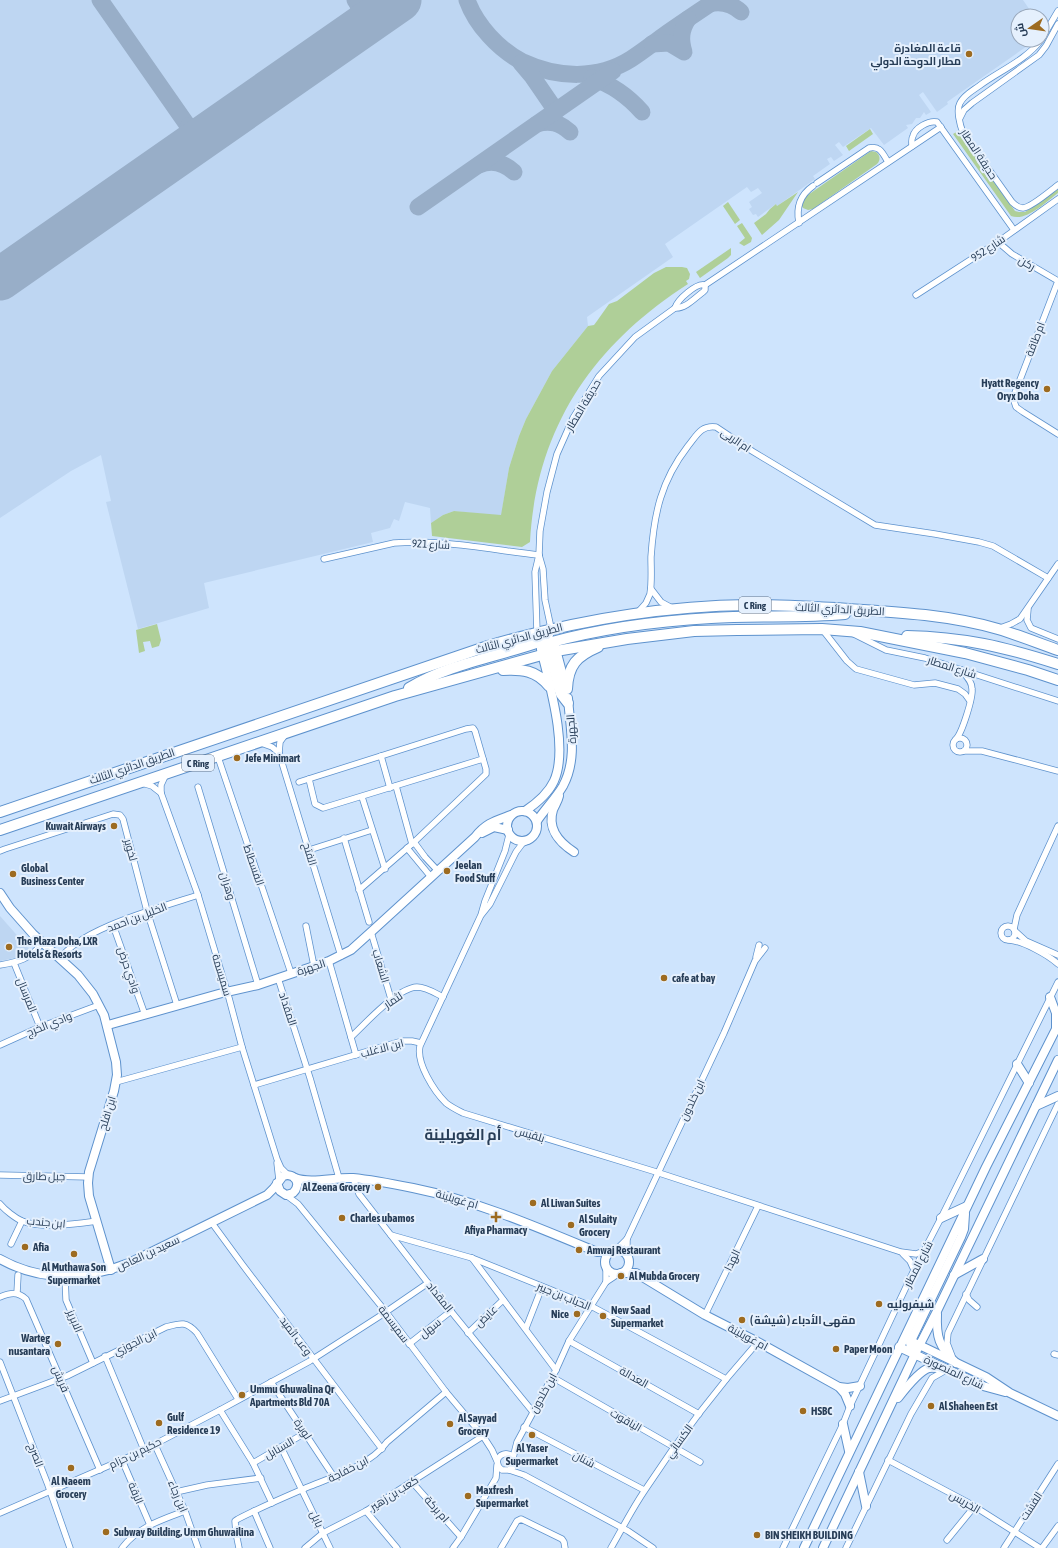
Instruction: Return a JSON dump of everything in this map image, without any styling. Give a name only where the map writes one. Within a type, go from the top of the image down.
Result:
[{"type":"highway","name":"الطريق الدائري الثالث","points":[[0,830],[395,696],[491,669],[549,644],[636,614],[675,609],[763,605],[875,610],[939,617],[997,629],[1058,650]]},
{"type":"highway","points":[[395,696],[428,677],[453,668],[549,644],[635,626],[685,620],[753,616],[822,616],[875,610]]},
{"type":"highway","name":"الطريق الدائري الثالث","points":[[549,644],[609,642],[706,631],[822,629],[884,636],[965,653],[1028,670],[1058,680]]},
{"type":"highway","points":[[537,632],[544,634],[549,644],[559,688],[561,694],[568,703]]},
{"type":"highway","name":"الطريق الدائري الثالث","points":[[0,812],[448,658],[537,632]]},
{"type":"highway","points":[[884,636],[931,636],[975,641],[1058,664]]},
{"type":"highway","points":[[566,688],[569,672],[576,660],[587,652],[609,642]]},
{"type":"highway","points":[[491,669],[529,671],[540,677],[549,686]]},
{"type":"street","name":"حديقة المطار","points":[[1050,24],[1058,11]]},
{"type":"street","points":[[960,118],[964,110],[972,102],[1039,55],[1046,46],[1058,24]]},
{"type":"street","name":"حديقة المطار","points":[[1033,48],[1028,54],[987,80],[964,97],[959,105],[960,118],[963,133],[1014,205],[1022,208],[1028,206],[1058,185]]},
{"type":"street","points":[[912,146],[913,136],[916,131],[928,123],[937,122],[1014,230]]},
{"type":"street","name":"حديقة المطار","points":[[537,632],[535,572],[539,555],[540,531],[547,492],[557,454],[573,418],[599,376],[635,337],[675,308],[678,301],[699,285],[705,285],[941,127]]},
{"type":"street","points":[[799,223],[798,206],[805,192],[815,185],[869,148],[878,148],[888,162]]},
{"type":"street","name":"شارع 952","points":[[916,295],[998,242],[1058,199]]},
{"type":"street","name":"ركن","points":[[998,242],[1012,254],[1058,281]]},
{"type":"street","name":"ام طاقة","points":[[1058,281],[1013,398],[1016,407],[1022,412],[1058,434]]},
{"type":"street","name":"ام الربى","points":[[636,614],[646,603],[651,589],[652,540],[657,504],[663,488],[674,467],[697,434],[705,427],[716,427],[752,451],[875,525],[935,534],[993,546],[1048,578]]},
{"type":"street","name":"شارع 921","points":[[324,559],[394,543],[406,542],[443,544],[539,555]]},
{"type":"street","name":"حديقة المطار","points":[[539,555],[543,570],[549,644]]},
{"type":"street","points":[[997,629],[1017,621],[1026,612],[1028,606],[1058,564]]},
{"type":"street","points":[[651,589],[661,602],[675,609]]},
{"type":"street","points":[[1028,606],[1027,620],[1031,628],[1058,639]]},
{"type":"street","points":[[822,629],[847,661],[856,669],[914,684],[935,683],[966,694],[970,701]]},
{"type":"street","name":"شارع المطار","points":[[848,631],[886,650],[925,658],[1058,701]]},
{"type":"street","name":"الجهرة","points":[[525,811],[538,802],[547,792],[558,771],[558,733],[549,686],[549,644]]},
{"type":"street","name":"الجهرة","points":[[537,821],[566,780],[571,759],[572,730],[566,688],[549,644]]},
{"type":"street","points":[[961,670],[972,685],[972,694],[962,729],[953,742],[953,748],[958,752],[982,751]]},
{"type":"street","points":[[299,782],[473,728],[477,736],[486,772],[484,776],[385,869],[359,890]]},
{"type":"street","points":[[279,753],[280,742],[287,733]]},
{"type":"street","points":[[956,739],[963,739],[982,751],[1058,771]]},
{"type":"street","points":[[964,751],[966,742]]},
{"type":"street","points":[[260,743],[272,747],[279,753]]},
{"type":"street","name":"الفتح","points":[[279,753],[341,956]]},
{"type":"street","name":"الفسطاط","points":[[218,756],[291,973]]},
{"type":"street","points":[[381,756],[390,788]]},
{"type":"street","points":[[309,779],[315,804],[320,808],[326,808],[483,759]]},
{"type":"street","points":[[161,793],[161,785],[166,774]]},
{"type":"street","points":[[141,783],[152,786],[161,793]]},
{"type":"street","points":[[396,786],[411,845],[431,877]]},
{"type":"street","name":"وهران","points":[[198,787],[258,985]]},
{"type":"street","points":[[560,790],[558,801],[552,815],[552,826],[559,840],[574,852]]},
{"type":"street","name":"سميسمة","points":[[161,793],[198,895],[242,1047],[277,1159],[281,1168],[292,1176]]},
{"type":"street","points":[[362,797],[385,869]]},
{"type":"street","points":[[421,1043],[481,914],[505,851],[508,822],[511,815],[525,811],[532,814],[537,821],[536,832],[532,838],[522,844],[516,852],[490,904],[481,914]]},
{"type":"street","name":"لخوير","points":[[0,851],[113,814],[120,815],[147,911],[177,1005]]},
{"type":"street","name":"الجهرة","points":[[108,1026],[177,1005],[258,985],[341,956],[371,932],[475,837],[487,824],[511,815]]},
{"type":"street","points":[[1009,940],[1014,937],[1017,915],[1058,826]]},
{"type":"street","name":"الجهرة","points":[[475,837],[491,828],[497,827],[508,832]]},
{"type":"street","points":[[308,850],[372,830]]},
{"type":"street","points":[[508,832],[519,841],[527,841]]},
{"type":"street","points":[[344,838],[369,922]]},
{"type":"street","points":[[411,845],[438,871]]},
{"type":"street","points":[[0,893],[12,911],[86,984],[99,1004],[108,1026],[117,1068],[116,1082]]},
{"type":"street","name":"الخليل بن احمد","points":[[60,959],[78,942],[113,925],[147,911],[198,895]]},
{"type":"street","points":[[1017,915],[1003,929],[1001,933],[1004,938],[1018,942],[1048,957],[1058,964]]},
{"type":"street","name":"وادي حرض","points":[[113,925],[144,1016]]},
{"type":"street","points":[[306,926],[314,966]]},
{"type":"street","points":[[1007,926],[1015,930],[1026,941],[1058,955]]},
{"type":"street","name":"الشعاب","points":[[371,932],[391,999]]},
{"type":"street","points":[[0,965],[14,963],[30,956],[42,942]]},
{"type":"street","points":[[755,961],[759,945]]},
{"type":"street","points":[[755,961],[765,948]]},
{"type":"street","points":[[329,961],[356,1055]]},
{"type":"street","name":"ابن خلدون","points":[[614,1250],[627,1239],[659,1174],[724,1033],[755,961]]},
{"type":"street","name":"المرسال","points":[[14,963],[40,1027]]},
{"type":"street","name":"المقداد","points":[[278,978],[339,1178]]},
{"type":"street","name":"شارع المطار","points":[[783,1548],[843,1424],[914,1270],[1058,982]]},
{"type":"street","name":"لثمار","points":[[351,1037],[391,999],[415,988],[427,989],[443,997]]},
{"type":"street","points":[[1050,997],[1056,1013],[1057,1027]]},
{"type":"street","name":"وادي الخرج","points":[[0,1045],[40,1027],[99,1004]]},
{"type":"street","name":"شارع المطار","points":[[804,1548],[899,1347],[907,1340],[966,1208],[1057,1027]]},
{"type":"street","name":"ابن الاغلب","points":[[254,1085],[402,1041],[421,1043]]},
{"type":"street","name":"بلقيس","points":[[421,1043],[419,1050],[421,1063],[442,1098],[457,1110],[902,1252],[916,1254],[924,1251]]},
{"type":"street","name":"ابن افلح","points":[[111,1270],[89,1196],[89,1177],[116,1082],[242,1047]]},
{"type":"street","points":[[823,1548],[915,1354],[938,1311],[1058,1060]]},
{"type":"street","points":[[1017,1064],[1029,1083]]},
{"type":"street","points":[[1036,1106],[1058,1096]]},
{"type":"street","points":[[956,1363],[947,1343],[948,1333],[1058,1104]]},
{"type":"street","name":"سميسمة","points":[[277,1159],[278,1182]]},
{"type":"street","name":"جبل طارق","points":[[0,1175],[89,1177]]},
{"type":"street","points":[[283,1176],[292,1176],[297,1182],[296,1189],[291,1194],[284,1194],[278,1189],[278,1182],[283,1176]]},
{"type":"street","name":"ام غويلينة","points":[[292,1176],[309,1180],[353,1178],[413,1188],[463,1200],[513,1217],[597,1252],[614,1250]]},
{"type":"street","name":"المقداد","points":[[353,1178],[359,1194],[428,1283],[533,1412]]},
{"type":"street","name":"ام غويلينة","points":[[296,1189],[309,1180]]},
{"type":"street","name":"سعيد بن العاص","points":[[0,1259],[24,1270],[40,1274],[65,1277],[81,1276],[111,1270],[129,1263],[267,1195],[278,1182]]},
{"type":"street","name":"سميسمة","points":[[296,1189],[298,1204]]},
{"type":"street","name":"سميسمة","points":[[284,1194],[298,1204],[386,1312],[446,1392],[483,1436],[497,1463]]},
{"type":"street","name":"سعيد بن العاص","points":[[267,1195],[284,1194]]},
{"type":"street","name":"ابن جندب","points":[[0,1204],[22,1221],[58,1225],[97,1221]]},
{"type":"street","name":"الهدا","points":[[705,1315],[758,1206]]},
{"type":"street","points":[[941,1218],[966,1208]]},
{"type":"street","points":[[11,1244],[22,1221]]},
{"type":"street","name":"وعب اثميد","points":[[212,1223],[382,1449]]},
{"type":"street","name":"الحباب بن جبير","points":[[391,1235],[472,1258],[591,1306],[726,1379]]},
{"type":"street","name":"ابن خلدون","points":[[627,1239],[628,1257]]},
{"type":"street","points":[[606,1265],[613,1273],[636,1273],[628,1257],[623,1251],[614,1250],[606,1258],[606,1265],[606,1282]]},
{"type":"street","name":"ام غويلينة","points":[[597,1252],[606,1265]]},
{"type":"street","points":[[902,1252],[910,1261],[914,1270]]},
{"type":"street","points":[[619,1273],[627,1268],[628,1257]]},
{"type":"street","points":[[472,1258],[556,1370]]},
{"type":"street","points":[[954,1275],[983,1259]]},
{"type":"street","name":"ابن خلدون","points":[[514,1460],[517,1442],[552,1378],[569,1341],[606,1282],[619,1273]]},
{"type":"street","name":"ام غويلينة","points":[[636,1273],[705,1315],[758,1342],[839,1387]]},
{"type":"street","points":[[0,1297],[10,1293],[17,1293],[18,1275]]},
{"type":"street","name":"الابريز","points":[[65,1277],[66,1300],[93,1363]]},
{"type":"street","name":"حكيم بن حزام","points":[[0,1513],[155,1445],[313,1359],[428,1283]]},
{"type":"street","points":[[526,1328],[542,1287]]},
{"type":"street","name":"قريش","points":[[17,1293],[26,1299],[100,1470]]},
{"type":"street","points":[[966,1294],[969,1300],[977,1307]]},
{"type":"street","name":"عايض","points":[[468,1333],[503,1300]]},
{"type":"street","name":"سهل","points":[[409,1344],[451,1311]]},
{"type":"street","points":[[938,1311],[938,1340],[944,1352],[956,1363]]},
{"type":"street","name":"ابن الجوزي","points":[[0,1401],[60,1378],[166,1327],[184,1323],[190,1326],[197,1333],[238,1399]]},
{"type":"street","points":[[907,1340],[915,1354]]},
{"type":"street","name":"شارع المنصورة","points":[[907,1340],[986,1377],[1058,1416]]},
{"type":"street","name":"العدالة","points":[[569,1341],[699,1414]]},
{"type":"street","name":"الكسائي","points":[[611,1548],[644,1490],[699,1414],[726,1379],[758,1342]]},
{"type":"street","name":"شارع المنصورة","points":[[899,1347],[983,1386],[1012,1392]]},
{"type":"street","points":[[105,1356],[144,1450]]},
{"type":"street","name":"الصرح","points":[[0,1362],[14,1395],[70,1548]]},
{"type":"street","points":[[889,1409],[902,1392],[922,1372],[933,1368],[946,1370]]},
{"type":"street","points":[[846,1548],[911,1414],[931,1380],[935,1375],[946,1370]]},
{"type":"street","name":"الياقوت","points":[[552,1378],[700,1462]]},
{"type":"street","name":"لوبرة","points":[[271,1382],[334,1477]]},
{"type":"street","points":[[839,1387],[848,1388],[860,1386]]},
{"type":"street","points":[[839,1387],[845,1394],[850,1406]]},
{"type":"street","name":"ابن خفاجة","points":[[239,1548],[236,1534],[236,1521],[254,1511],[334,1477],[363,1462],[382,1449],[387,1442],[446,1392]]},
{"type":"street","points":[[220,1410],[253,1463],[272,1503]]},
{"type":"street","points":[[843,1424],[849,1451]]},
{"type":"street","name":"شنان","points":[[524,1427],[644,1490]]},
{"type":"street","name":"السنابل","points":[[253,1463],[305,1433]]},
{"type":"street","name":"كعب بن زهير","points":[[305,1548],[323,1533],[366,1511],[483,1436]]},
{"type":"street","name":"ابن خلدون","points":[[504,1454],[517,1442]]},
{"type":"street","name":"ابن رجاء","points":[[155,1445],[184,1511],[198,1548]]},
{"type":"street","name":"سميسمة","points":[[489,1445],[504,1454]]},
{"type":"street","name":"بابل","points":[[281,1447],[330,1548]]},
{"type":"street","points":[[496,1478],[497,1463],[500,1455],[504,1454],[508,1454],[514,1460],[524,1476]]},
{"type":"street","name":"الرقة","points":[[122,1460],[150,1525]]},
{"type":"street","points":[[453,1548],[496,1478],[512,1468],[514,1460]]},
{"type":"street","name":"الخريس","points":[[888,1460],[974,1506],[1041,1548]]},
{"type":"street","points":[[497,1463],[502,1470],[507,1470],[524,1476],[623,1528],[653,1548]]},
{"type":"street","name":"الفشت","points":[[1004,1548],[1058,1464]]},
{"type":"street","points":[[859,1472],[866,1506]]},
{"type":"street","points":[[176,1492],[206,1485],[261,1478]]},
{"type":"street","name":"ام بركة","points":[[412,1482],[461,1537]]},
{"type":"street","points":[[947,1540],[974,1506]]},
{"type":"street","points":[[122,1548],[134,1535],[150,1525],[184,1511]]},
{"type":"street","points":[[254,1511],[270,1548]]},
{"type":"street","points":[[366,1511],[397,1548]]},
{"type":"street","points":[[502,1548],[517,1521],[521,1519],[562,1539],[565,1548]]},
{"type":"street","points":[[1041,1548],[1058,1526]]},
{"type":"shaded area","points":[[0,0],[1023,0],[1028,8],[1010,8],[1010,48],[1024,48],[947,102],[948,104],[937,112],[923,92],[919,95],[931,112],[926,115],[924,112],[920,118],[916,118],[912,124],[906,125],[908,128],[884,145],[871,128],[843,147],[839,142],[835,145],[843,155],[834,161],[831,157],[827,159],[830,164],[813,176],[815,179],[777,206],[776,204],[758,217],[756,214],[753,215],[749,209],[752,207],[749,202],[762,193],[758,188],[751,192],[747,187],[665,244],[673,257],[587,317],[588,326],[552,371],[526,419],[509,468],[501,516],[454,511],[443,515],[431,523],[430,508],[405,502],[399,521],[394,519],[390,528],[371,533],[373,542],[204,583],[209,608],[138,629],[106,502],[111,501],[101,455],[71,471],[0,518]]},
{"type":"shaded area","points":[[0,916],[29,949],[30,954],[0,961]]},
{"type":"green space","points":[[870,129],[873,134],[849,151],[846,146]]},
{"type":"green space","points":[[958,131],[1015,211],[1025,212],[1058,189],[1058,193],[1029,214],[1017,217],[1011,216],[953,134]]},
{"type":"green space","points":[[871,151],[876,152],[879,156],[879,161],[877,164],[813,209],[808,210],[803,208],[801,204],[805,197]]},
{"type":"green space","points":[[798,192],[779,220],[762,235],[754,223],[776,204],[777,206]]},
{"type":"green space","points":[[728,202],[740,220],[735,224],[723,206]]},
{"type":"green space","points":[[742,223],[752,238],[751,242],[744,246],[739,243],[745,238],[737,226]]},
{"type":"green space","points":[[731,248],[731,255],[728,258],[700,278],[696,272]]},
{"type":"green space","points":[[666,267],[687,268],[690,274],[689,279],[686,281],[688,284],[654,308],[624,334],[598,362],[576,393],[558,426],[544,462],[535,501],[530,542],[522,547],[432,536],[431,523],[443,515],[454,511],[501,515],[509,468],[519,436],[526,419],[552,371],[588,326],[594,325],[609,304],[617,301],[654,273]]},
{"type":"green space","points":[[157,624],[161,640],[159,646],[152,648],[150,641],[143,642],[145,651],[139,653],[136,630]]},
{"type":"taxiway","points":[[100,0],[188,126],[200,132],[213,130]]},
{"type":"taxiway","points":[[355,0],[361,8],[368,12],[376,13],[386,10]]},
{"type":"taxiway","points":[[467,0],[476,19],[489,36],[505,51],[523,62],[563,74],[605,71],[618,66],[643,51],[716,0]]},
{"type":"taxiway","points":[[709,4],[726,4],[741,12]]},
{"type":"taxiway","points":[[351,35],[358,25],[360,17],[358,5]]},
{"type":"taxiway","points":[[652,44],[669,43],[684,52],[682,35],[688,19]]},
{"type":"taxiway","points":[[521,63],[532,76],[556,111]]},
{"type":"taxiway","points":[[418,207],[613,71]]},
{"type":"taxiway","points":[[592,78],[607,84],[620,92],[642,112]]},
{"type":"taxiway","points":[[537,124],[551,122],[562,126],[570,132]]},
{"type":"taxiway","points":[[180,153],[188,141],[188,126]]},
{"type":"taxiway","points":[[479,165],[493,162],[502,164],[514,172]]},
{"type":"runway","points":[[0,279],[400,0]]},
{"type":"place","name":"قاعة المغادرة مطار الدوحة الدولي","points":[[969,54]]},
{"type":"place","name":"Hyatt Regency Oryx Doha","points":[[1047,389]]},
{"type":"place","name":"Jefe Minimart","points":[[237,758]]},
{"type":"place","name":"Kuwait Airways","points":[[114,826]]},
{"type":"place","name":"Jeelan Food Stuff","points":[[447,871]]},
{"type":"place","name":"Global Business Center","points":[[13,874]]},
{"type":"place","name":"The Plaza Doha, LXR Hotels & Resorts","points":[[9,947]]},
{"type":"place","name":"cafe at bay","points":[[664,978]]},
{"type":"place","name":"Al Zeena Grocery","points":[[378,1187]]},
{"type":"place","name":"Al Liwan Suites","points":[[533,1203]]},
{"type":"place","name":"Afiya Pharmacy","points":[[496,1217]]},
{"type":"place","name":"Charles ubamos","points":[[342,1218]]},
{"type":"place","name":"Al Sulaity Grocery","points":[[571,1225]]},
{"type":"place","name":"Afia","points":[[25,1247]]},
{"type":"place","name":"Amwaj Restaurant","points":[[579,1250]]},
{"type":"place","name":"Al Muthawa Son Supermarket","points":[[74,1254]]},
{"type":"place","name":"Al Mubda Grocery","points":[[621,1276]]},
{"type":"place","name":"شيفروليه","points":[[879,1304]]},
{"type":"place","name":"Nice","points":[[577,1314]]},
{"type":"place","name":"New Saad Supermarket","points":[[603,1316]]},
{"type":"place","name":"مقهى الأدباء ( شيشة )","points":[[742,1320]]},
{"type":"place","name":"Warteg nusantara","points":[[58,1344]]},
{"type":"place","name":"Paper Moon","points":[[836,1349]]},
{"type":"place","name":"Ummu Ghuwalina Qr Apartments Bld 70A","points":[[242,1395]]},
{"type":"place","name":"Al Shaheen Est","points":[[931,1406]]},
{"type":"place","name":"HSBC","points":[[803,1411]]},
{"type":"place","name":"Gulf Residence 19","points":[[159,1423]]},
{"type":"place","name":"Al Sayyad Grocery","points":[[450,1424]]},
{"type":"place","name":"Al Yaser Supermarket","points":[[532,1435]]},
{"type":"place","name":"Al Naeem Grocery","points":[[71,1468]]},
{"type":"place","name":"Maxfresh Supermarket","points":[[468,1496]]},
{"type":"place","name":"Subway Building, Umm Ghuwailina","points":[[106,1532]]},
{"type":"place","name":"BIN SHEIKH BUILDING","points":[[757,1535]]},
{"type":"district","name":"أم الغويلينة","points":[[463,1134]]}]
